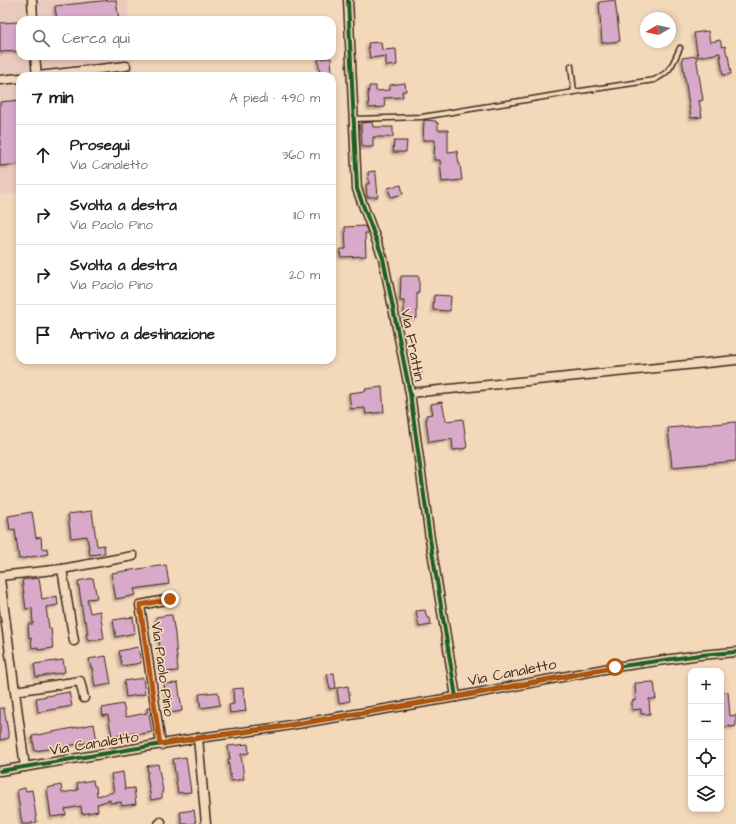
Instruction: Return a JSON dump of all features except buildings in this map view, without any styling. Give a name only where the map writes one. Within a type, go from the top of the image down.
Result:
[{"type":"street","points":[[32,0],[33,16]]},
{"type":"street","name":"Via Frattin","points":[[348,0],[357,189],[383,258],[410,393],[430,539],[456,697]]},
{"type":"street","points":[[35,60],[37,72]]},
{"type":"street","points":[[73,72],[126,66]]},
{"type":"street","points":[[0,80],[16,78]]},
{"type":"street","name":"Via Frattin","points":[[410,393],[736,360]]},
{"type":"street","points":[[25,766],[0,577],[62,569],[133,556]]},
{"type":"street","points":[[62,569],[74,641]]},
{"type":"street","name":"Via Paolo Pino","points":[[160,744],[140,605],[170,599]]},
{"type":"street","name":"Via Canaletto","points":[[0,771],[198,738],[273,728],[456,697],[615,667],[700,655],[736,652]]},
{"type":"street","points":[[15,691],[80,681],[84,698]]},
{"type":"street","points":[[198,738],[206,824]]},
{"type":"lane","points":[[354,119],[422,117],[654,80],[663,75],[671,67],[680,48]]},
{"type":"lane","points":[[571,66],[574,92]]},
{"type":"shaded area","points":[[0,0],[127,0],[129,16],[16,16],[16,60],[132,60],[134,72],[16,72],[16,193],[0,195]]},
{"type":"cycle path","points":[[348,0],[357,189],[383,258],[410,393],[430,539],[456,697]]},
{"type":"cycle path","points":[[0,771],[198,738],[273,728],[456,697],[615,667],[700,655],[736,652]]},
{"type":"route","points":[[170,599],[140,605],[160,744],[273,728],[456,697],[615,667]]}]
